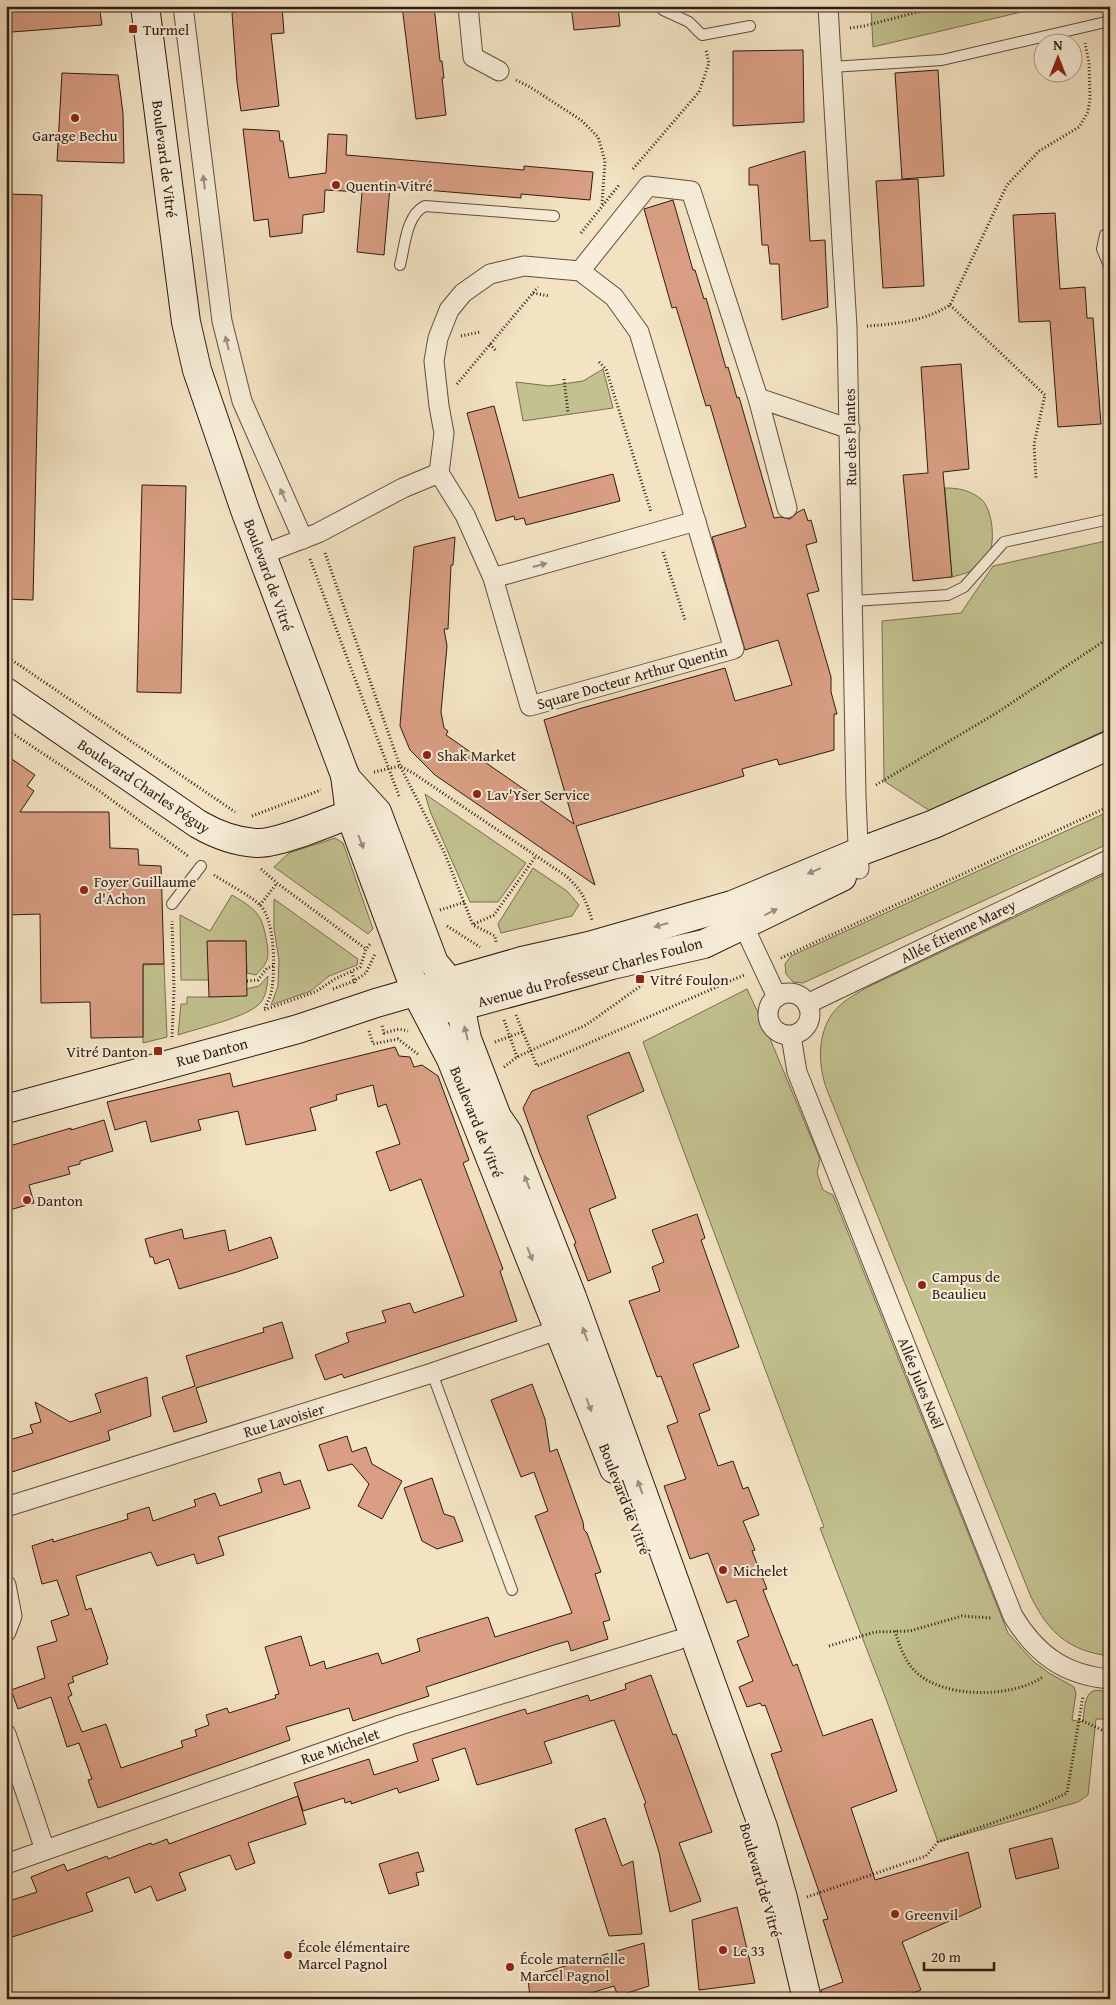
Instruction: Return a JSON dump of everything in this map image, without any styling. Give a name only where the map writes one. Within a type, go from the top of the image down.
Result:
[{"type":"main road","name":"Boulevard de Vitré","points":[[146,6],[184,311],[197,370],[261,555],[346,778],[350,814],[421,930],[421,1002],[451,1059],[560,1329],[710,1722],[748,1830],[781,1950],[791,1999]]},
{"type":"main road","name":"Boulevard Charles Péguy","points":[[6,692],[198,824],[230,839],[259,843],[273,841],[350,814]]},
{"type":"main road","name":"Avenue du Professeur Charles Foulon","points":[[454,995],[612,965],[704,944],[738,915],[859,860],[906,846],[934,824],[1110,744]]},
{"type":"main road","name":"Boulevard de Vitré","points":[[346,778],[377,812],[421,930],[434,962],[454,995],[467,1039],[497,1116],[508,1133],[572,1297],[748,1782],[784,1898],[807,1999]]},
{"type":"main road","name":"Avenue du Professeur Charles Foulon","points":[[454,995],[522,961],[591,934],[738,915]]},
{"type":"main road","points":[[421,1002],[454,995]]},
{"type":"main road","name":"Rue Danton","points":[[6,1110],[289,1031],[376,1003],[421,1002]]},
{"type":"street","points":[[183,6],[222,321],[242,401],[311,536]]},
{"type":"street","points":[[468,6],[473,57],[499,71]]},
{"type":"street","name":"Rue des Plantes","points":[[828,6],[847,327],[856,797],[859,860]]},
{"type":"street","points":[[261,555],[311,536],[403,488],[439,473],[444,433],[438,406],[434,360],[438,338],[449,310],[463,293],[490,274],[524,266],[580,271],[648,186],[691,192],[758,398],[787,508]]},
{"type":"street","name":"Square Docteur Arthur Quentin","points":[[439,473],[465,515],[493,578],[530,706],[734,649],[639,332],[614,297],[580,271]]},
{"type":"street","points":[[758,398],[850,429]]},
{"type":"street","points":[[493,578],[696,522]]},
{"type":"street","name":"Allée Étienne Marey","points":[[807,1004],[1110,859]]},
{"type":"street","points":[[738,915],[776,997]]},
{"type":"street","points":[[783,994],[796,995],[807,1004],[810,1010],[808,1024],[804,1030],[791,1036],[778,1032],[769,1022],[768,1008],[776,997],[783,994]]},
{"type":"street","name":"Allée Jules Noël","points":[[791,1036],[798,1072],[1011,1612],[1030,1642],[1059,1664],[1087,1675],[1110,1679]]},
{"type":"street","name":"Rue Lavoisier","points":[[6,1506],[432,1373],[560,1329]]},
{"type":"street","points":[[6,1586],[12,1616],[6,1632]]},
{"type":"street","name":"Rue Michelet","points":[[6,1864],[400,1725],[678,1640]]},
{"type":"street","points":[[6,1734],[46,1850]]},
{"type":"lane","points":[[659,6],[662,10],[689,22],[702,35],[750,26]]},
{"type":"lane","points":[[831,67],[942,60],[1110,21]]},
{"type":"lane","points":[[400,265],[411,220],[418,210],[425,206],[554,216]]},
{"type":"lane","points":[[1110,234],[1105,236],[1102,249],[1110,268]]},
{"type":"lane","points":[[853,601],[948,595],[964,587],[1004,542],[1110,519]]},
{"type":"lane","points":[[172,904],[200,866]]},
{"type":"lane","points":[[432,1373],[512,1590]]},
{"type":"path","points":[[830,31],[864,26],[922,11],[929,6]]},
{"type":"path","points":[[847,327],[906,323],[940,312],[950,305],[1007,185],[1039,151],[1079,127],[1088,112],[1090,98],[1089,63],[1083,28]]},
{"type":"path","points":[[630,173],[699,92],[709,63],[702,35]]},
{"type":"path","points":[[499,71],[530,86],[581,120],[598,137],[605,161],[602,205]]},
{"type":"path","points":[[580,234],[624,180]]},
{"type":"path","points":[[438,406],[552,270]]},
{"type":"path","points":[[533,293],[549,296]]},
{"type":"path","points":[[950,305],[1045,395],[1034,444],[1036,478]]},
{"type":"path","points":[[490,344],[497,352]]},
{"type":"path","points":[[600,362],[606,369],[684,620]]},
{"type":"path","points":[[564,379],[568,413]]},
{"type":"path","points":[[311,536],[400,766],[444,852],[473,925],[495,936]]},
{"type":"path","points":[[311,536],[388,768],[402,804]]},
{"type":"path","points":[[856,797],[998,712],[1110,637]]},
{"type":"path","points":[[6,656],[237,813]]},
{"type":"path","points":[[346,778],[400,766],[413,773],[566,876],[579,888],[587,901],[591,934]]},
{"type":"path","points":[[522,1032],[537,1066],[762,966],[1110,806]]},
{"type":"path","points":[[230,839],[277,883],[366,949]]},
{"type":"path","points":[[473,925],[494,916],[536,856]]},
{"type":"path","points":[[210,872],[260,905],[267,916],[270,925],[273,966],[272,990],[264,1010],[315,992],[335,979],[352,972]]},
{"type":"path","points":[[260,905],[277,883]]},
{"type":"path","points":[[421,930],[438,901]]},
{"type":"path","points":[[172,904],[174,990],[172,1042]]},
{"type":"path","points":[[330,991],[336,986],[354,981],[366,973],[374,954],[384,944],[421,930],[446,926],[484,950]]},
{"type":"path","points":[[246,981],[258,980],[267,968],[273,966]]},
{"type":"path","points":[[502,1012],[517,1058]]},
{"type":"path","points":[[830,1646],[875,1632],[910,1631],[962,1616],[987,1619],[1000,1617],[1011,1612]]},
{"type":"path","points":[[895,1631],[900,1649],[914,1670],[923,1678],[951,1689],[987,1692],[1012,1690],[1033,1684],[1059,1664]]},
{"type":"path","points":[[807,1897],[926,1856],[938,1842],[1035,1808],[1067,1794],[1079,1719],[1110,1734]]},
{"type":"shaded area","points":[[871,6],[1047,6],[873,47]]},
{"type":"shaded area","points":[[603,369],[613,408],[523,421],[516,382],[549,386],[583,381]]},
{"type":"shaded area","points":[[945,488],[964,490],[973,493],[981,499],[989,512],[992,531],[991,549],[984,563],[973,570],[952,577]]},
{"type":"shaded area","points":[[1110,540],[1110,728],[930,811],[884,781],[882,621],[961,613],[993,566]]},
{"type":"shaded area","points":[[425,794],[526,863],[498,902],[470,902],[430,811]]},
{"type":"shaded area","points":[[1110,811],[1110,843],[803,983],[793,982],[786,974],[785,964],[791,956]]},
{"type":"shaded area","points":[[335,838],[343,843],[373,929],[368,934],[274,867],[289,853]]},
{"type":"shaded area","points":[[533,868],[567,891],[579,905],[572,916],[501,933],[498,924]]},
{"type":"shaded area","points":[[1110,872],[1110,1656],[1083,1650],[1062,1638],[1045,1621],[1031,1597],[827,1090],[822,1071],[821,1041],[832,1014],[852,996]]},
{"type":"shaded area","points":[[232,895],[253,909],[263,925],[268,948],[268,958],[265,964],[256,975],[247,973],[246,941],[208,941],[209,980],[181,980],[180,915],[210,931]]},
{"type":"shaded area","points":[[274,899],[358,959],[357,965],[329,976],[311,991],[271,1005],[278,986],[279,960],[274,929]]},
{"type":"shaded area","points":[[164,964],[167,1037],[143,1043],[143,965]]},
{"type":"shaded area","points":[[268,976],[264,996],[255,1007],[223,1022],[178,1035],[181,1004],[187,1004],[187,997],[209,997],[259,986]]},
{"type":"shaded area","points":[[747,989],[771,1041],[820,1159],[817,1173],[823,1190],[833,1195],[1008,1633],[1033,1661],[1049,1673],[1074,1687],[1076,1693],[1072,1720],[1083,1722],[1085,1705],[1090,1693],[1097,1690],[1110,1692],[1110,1719],[1096,1719],[1088,1795],[1078,1802],[938,1842],[886,1699],[820,1528],[824,1527],[643,1042]]},
{"type":"building","points":[[9,6],[99,6],[102,25],[12,32]]},
{"type":"building","points":[[235,6],[282,6],[284,33],[271,34],[279,106],[241,111],[232,13],[235,12]]},
{"type":"building","points":[[402,6],[434,6],[440,61],[442,61],[444,78],[442,78],[446,115],[416,119]]},
{"type":"building","points":[[571,6],[618,6],[620,26],[574,30]]},
{"type":"building","points":[[803,50],[804,122],[733,126],[733,51]]},
{"type":"building","points":[[938,70],[944,176],[902,179],[895,73]]},
{"type":"building","points":[[62,73],[118,75],[123,113],[124,163],[57,161]]},
{"type":"building","points":[[243,129],[279,131],[280,141],[283,141],[289,178],[326,173],[328,134],[347,135],[346,155],[524,170],[524,166],[593,172],[590,200],[521,194],[521,198],[390,187],[384,255],[357,252],[362,192],[325,190],[324,212],[303,215],[302,233],[270,237],[268,219],[254,221]]},
{"type":"building","points":[[805,151],[810,241],[825,240],[828,307],[782,320],[779,264],[770,264],[768,245],[762,245],[758,185],[749,185],[749,168]]},
{"type":"building","points":[[918,179],[924,286],[883,288],[876,181]]},
{"type":"building","points":[[6,194],[42,195],[33,600],[6,599]]},
{"type":"building","points":[[673,200],[693,270],[695,270],[704,299],[706,298],[726,368],[728,367],[737,398],[739,397],[774,518],[790,519],[804,509],[808,521],[811,520],[817,542],[806,545],[819,591],[807,594],[831,677],[831,692],[837,714],[834,714],[834,750],[779,765],[777,759],[742,769],[744,776],[576,826],[595,885],[435,775],[410,750],[400,726],[414,547],[455,537],[453,565],[451,565],[448,629],[444,629],[447,646],[441,712],[444,728],[448,731],[446,735],[574,824],[544,720],[725,668],[735,701],[792,685],[778,640],[745,650],[712,537],[746,527],[710,405],[706,406],[676,307],[672,308],[644,209]]},
{"type":"building","points":[[1055,213],[1060,289],[1085,287],[1087,318],[1093,318],[1101,424],[1058,427],[1050,321],[1019,322],[1013,215]]},
{"type":"building","points":[[961,364],[969,469],[943,472],[952,577],[913,581],[903,475],[928,473],[921,367]]},
{"type":"building","points":[[494,406],[519,498],[613,474],[620,501],[526,525],[524,518],[515,520],[514,516],[496,521],[467,413]]},
{"type":"building","points":[[142,485],[186,486],[181,693],[137,692]]},
{"type":"building","name":"Foyer Guillaume d'Achon","points":[[6,755],[35,775],[27,786],[34,791],[20,812],[109,812],[110,848],[138,849],[139,865],[161,866],[164,964],[143,964],[143,1037],[91,1038],[90,1002],[41,1003],[40,914],[6,915]]},
{"type":"building","points":[[207,941],[246,941],[247,996],[209,997]]},
{"type":"building","points":[[395,1047],[399,1056],[410,1057],[414,1067],[422,1065],[438,1076],[469,1160],[463,1163],[503,1269],[500,1271],[517,1321],[344,1378],[342,1374],[325,1380],[315,1355],[349,1342],[346,1333],[386,1322],[382,1311],[410,1303],[414,1313],[464,1296],[421,1179],[390,1191],[376,1152],[400,1144],[386,1104],[378,1107],[373,1085],[336,1095],[337,1100],[310,1108],[316,1130],[246,1145],[238,1111],[198,1120],[201,1130],[151,1142],[146,1121],[115,1130],[107,1102],[230,1073],[233,1087]]},
{"type":"building","points":[[629,1052],[644,1091],[587,1116],[616,1198],[589,1209],[611,1272],[588,1281],[574,1244],[576,1243],[523,1108],[532,1091]]},
{"type":"building","points":[[104,1120],[113,1151],[80,1161],[80,1164],[68,1167],[70,1174],[29,1185],[34,1203],[6,1211],[6,1147]]},
{"type":"building","points":[[697,1214],[705,1238],[701,1240],[739,1347],[693,1364],[710,1410],[699,1414],[718,1466],[733,1461],[743,1489],[748,1487],[759,1515],[743,1521],[755,1550],[752,1551],[767,1589],[763,1590],[793,1666],[797,1664],[823,1736],[872,1719],[897,1791],[851,1808],[875,1880],[968,1852],[981,1907],[902,1942],[921,1990],[897,1999],[822,1999],[821,1990],[843,1982],[823,1920],[828,1919],[771,1754],[782,1751],[765,1705],[762,1706],[760,1703],[747,1707],[739,1687],[753,1681],[737,1641],[749,1636],[736,1600],[727,1603],[708,1553],[690,1559],[664,1486],[686,1479],[667,1426],[678,1422],[661,1376],[657,1377],[629,1301],[660,1291],[652,1267],[664,1262],[652,1230]]},
{"type":"building","points":[[182,1229],[184,1239],[225,1230],[229,1251],[271,1237],[278,1258],[179,1289],[169,1259],[155,1264],[153,1257],[150,1257],[145,1239]]},
{"type":"building","points":[[282,1322],[293,1358],[196,1388],[207,1422],[174,1432],[162,1397],[195,1386],[186,1356],[264,1332],[263,1328]]},
{"type":"building","points":[[147,1377],[151,1416],[108,1431],[110,1440],[12,1472],[6,1454],[6,1441],[33,1433],[30,1425],[41,1422],[35,1402],[70,1422],[101,1412],[95,1394]]},
{"type":"building","points":[[532,1384],[545,1419],[550,1452],[557,1449],[583,1522],[584,1530],[587,1533],[601,1572],[595,1574],[610,1620],[603,1622],[608,1639],[571,1651],[568,1641],[554,1645],[426,1687],[429,1696],[353,1721],[349,1708],[286,1727],[290,1740],[98,1808],[88,1780],[92,1779],[79,1743],[67,1747],[51,1697],[18,1709],[11,1690],[45,1678],[37,1647],[57,1641],[51,1621],[69,1615],[57,1580],[42,1584],[32,1546],[53,1539],[53,1542],[128,1519],[127,1514],[149,1507],[153,1521],[196,1506],[194,1500],[215,1493],[220,1506],[262,1492],[258,1479],[280,1472],[284,1485],[300,1480],[310,1508],[218,1537],[224,1555],[197,1564],[194,1554],[157,1566],[151,1552],[76,1576],[86,1610],[91,1608],[108,1664],[72,1677],[74,1682],[68,1684],[72,1695],[68,1697],[82,1732],[106,1724],[121,1768],[183,1747],[181,1741],[197,1736],[195,1730],[209,1725],[206,1715],[227,1708],[229,1713],[276,1698],[275,1695],[279,1694],[265,1647],[301,1636],[310,1666],[324,1661],[326,1669],[378,1653],[382,1664],[420,1651],[417,1639],[488,1617],[495,1637],[572,1613],[535,1516],[548,1511],[534,1472],[521,1477],[491,1400]]},
{"type":"building","points":[[347,1436],[352,1452],[366,1447],[372,1464],[402,1481],[382,1519],[358,1506],[369,1484],[352,1464],[328,1471],[319,1445]]},
{"type":"building","points":[[432,1478],[444,1514],[454,1517],[463,1541],[437,1549],[422,1541],[404,1488]]},
{"type":"building","points":[[651,1675],[673,1735],[676,1734],[712,1832],[679,1843],[701,1901],[670,1912],[659,1852],[644,1804],[646,1803],[614,1720],[544,1742],[552,1763],[488,1782],[477,1785],[465,1748],[432,1759],[439,1780],[399,1793],[397,1788],[351,1804],[351,1801],[345,1803],[344,1798],[303,1811],[294,1783],[369,1759],[374,1775],[418,1761],[413,1744],[525,1709],[527,1714],[588,1695],[590,1701],[626,1689],[625,1684]]},
{"type":"building","points":[[298,1796],[306,1824],[248,1843],[255,1863],[236,1870],[230,1855],[179,1873],[186,1890],[157,1901],[151,1886],[135,1893],[129,1877],[86,1893],[93,1911],[6,1939],[6,1902],[37,1892],[31,1877],[64,1864],[67,1871],[107,1856],[108,1859],[167,1839],[169,1844]]},
{"type":"building","points":[[605,1818],[622,1866],[633,1861],[642,1934],[609,1936],[575,1829]]},
{"type":"building","points":[[1052,1838],[1059,1868],[1016,1879],[1009,1849]]},
{"type":"building","points":[[418,1852],[424,1871],[416,1873],[419,1885],[389,1894],[379,1864]]},
{"type":"building","name":"Le 33","points":[[737,1907],[755,1983],[699,1990],[692,1920]]},
{"type":"building","points":[[644,1943],[649,1986],[618,1996],[614,1986],[571,1999],[530,1999],[528,1977]]},
{"type":"place","name":"Turmel","points":[[133,29]]},
{"type":"place","name":"Garage Bechu","points":[[75,118]]},
{"type":"place","name":"Quentin Vitré","points":[[336,185]]},
{"type":"place","name":"Shak Market","points":[[427,755]]},
{"type":"place","name":"Lav'Yser Service","points":[[477,794]]},
{"type":"place","name":"Foyer Guillaume d'Achon","points":[[84,890]]},
{"type":"place","name":"Vitré Foulon","points":[[640,979]]},
{"type":"place","name":"Vitré Danton","points":[[158,1051]]},
{"type":"place","name":"Danton","points":[[27,1200]]},
{"type":"place","name":"Campus de Beaulieu","points":[[922,1285]]},
{"type":"place","name":"Michelet","points":[[723,1570]]},
{"type":"place","name":"Greenvil","points":[[895,1914]]},
{"type":"place","name":"Le 33","points":[[723,1950]]},
{"type":"place","name":"École élémentaire Marcel Pagnol","points":[[288,1955]]},
{"type":"place","name":"École maternelle Marcel Pagnol","points":[[510,1967]]}]
